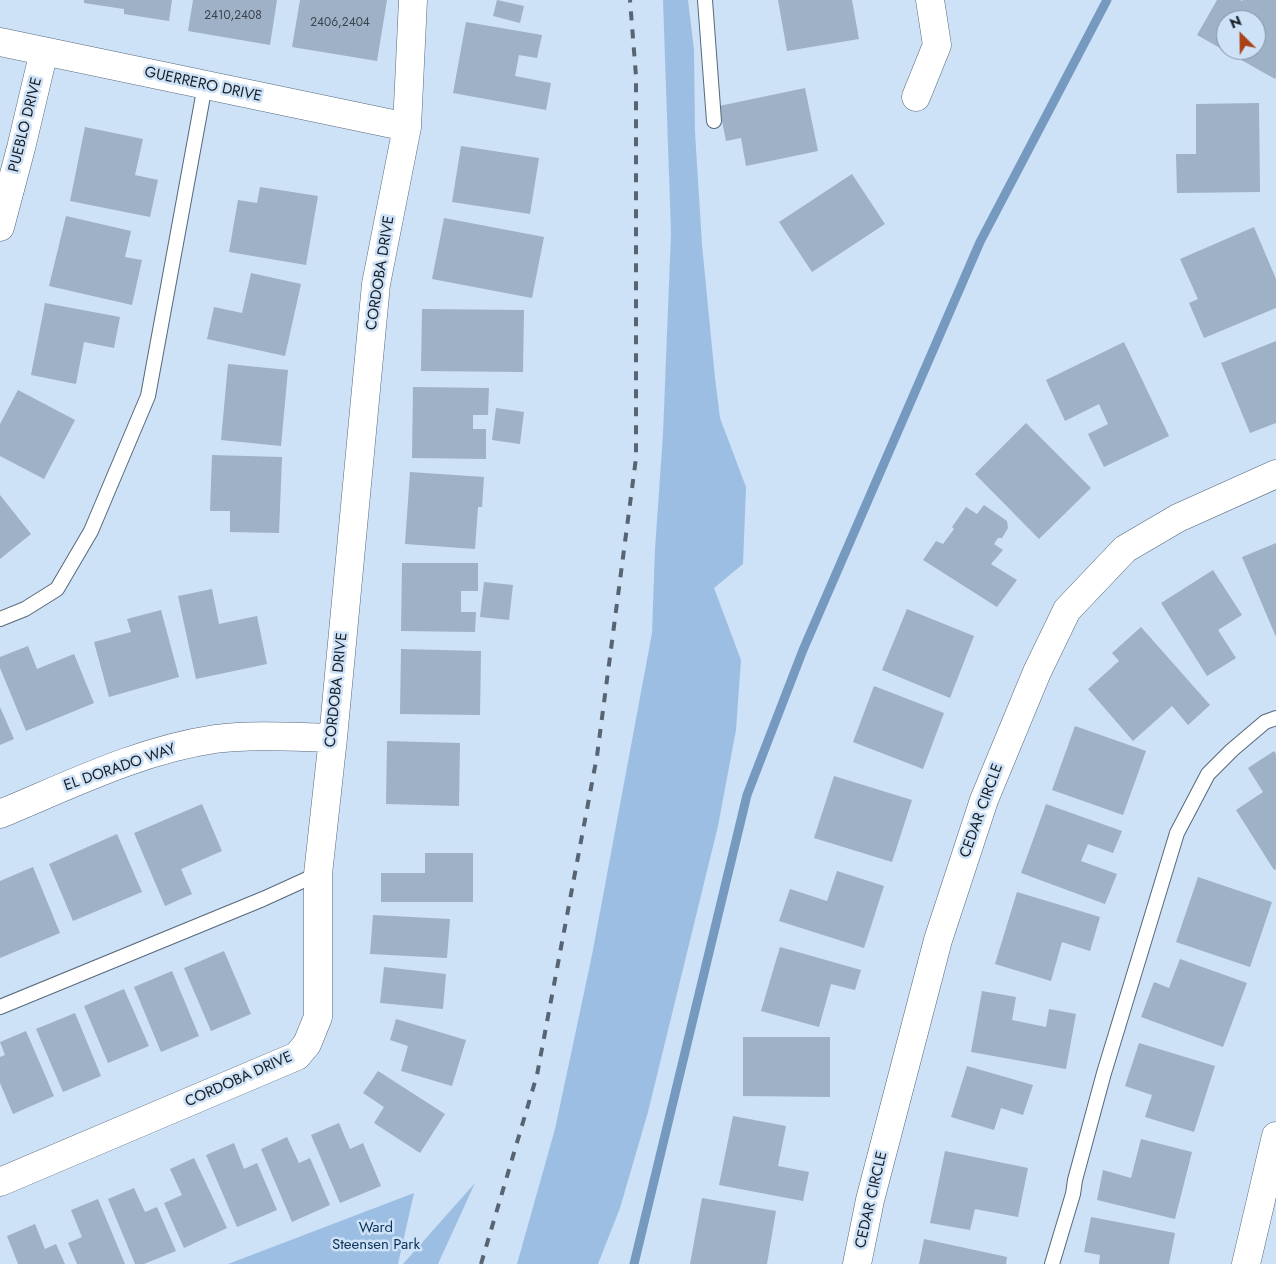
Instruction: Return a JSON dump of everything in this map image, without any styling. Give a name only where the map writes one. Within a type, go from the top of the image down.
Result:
[{"type":"street","name":"CORDOBA DRIVE","points":[[0,1182],[297,1056],[307,1044],[318,1017],[318,874],[333,738],[376,284],[407,127],[413,0]]},
{"type":"street","points":[[916,97],[937,45],[930,0]]},
{"type":"street","name":"GUERRERO DRIVE","points":[[0,42],[407,127]]},
{"type":"street","name":"PUEBLO DRIVE","points":[[0,227],[44,51]]},
{"type":"street","name":"CEDAR CIRCLE","points":[[857,1264],[870,1200],[938,940],[984,800],[1037,672],[1067,610],[1125,549],[1178,518],[1276,474]]},
{"type":"street","name":"EL DORADO WAY","points":[[0,814],[105,770],[168,749],[216,739],[262,736],[333,738]]},
{"type":"street","points":[[1246,1264],[1276,1136]]},
{"type":"lane","points":[[705,0],[714,121]]},
{"type":"lane","points":[[0,619],[25,609],[57,589],[91,530],[148,396],[205,85]]},
{"type":"lane","points":[[1052,1264],[1073,1194],[1075,1180],[1104,1073],[1177,834],[1208,774],[1232,750],[1265,722],[1276,718]]},
{"type":"lane","points":[[0,1007],[263,899],[318,874]]},
{"type":"green space","points":[[663,0],[688,0],[694,50],[695,132],[702,245],[715,378],[720,418],[746,487],[743,564],[714,588],[741,660],[736,730],[718,826],[648,1112],[620,1208],[598,1264],[517,1264],[555,1129],[592,955],[652,633],[655,549],[663,434],[671,233]]},
{"type":"green space","points":[[475,1183],[438,1264],[403,1264]]},
{"type":"green space","name":"Ward Steensen Park","points":[[414,1193],[398,1264],[228,1264]]},
{"type":"building","points":[[84,0],[172,0],[169,21],[124,14],[124,9],[84,3]]},
{"type":"building","points":[[193,0],[277,0],[270,45],[188,31]]},
{"type":"building","points":[[300,0],[387,0],[377,61],[292,47]]},
{"type":"building","points":[[497,0],[524,6],[520,23],[493,16]]},
{"type":"building","points":[[778,0],[852,0],[859,39],[787,51]]},
{"type":"building","points":[[1217,0],[1276,0],[1275,79],[1241,60],[1266,60],[1266,10],[1216,10],[1216,46],[1197,35]]},
{"type":"building","points":[[466,22],[542,35],[537,58],[519,55],[515,76],[551,83],[546,110],[453,93]]},
{"type":"building","points":[[805,88],[818,151],[746,166],[741,138],[726,141],[719,106]]},
{"type":"building","points":[[1259,103],[1260,192],[1177,193],[1176,154],[1196,154],[1196,104]]},
{"type":"building","points":[[85,127],[143,139],[135,175],[158,180],[150,217],[70,201]]},
{"type":"building","points":[[461,146],[539,158],[530,214],[452,202]]},
{"type":"building","points":[[852,174],[885,224],[812,272],[779,222]]},
{"type":"building","points":[[260,187],[318,196],[306,265],[229,252],[238,200],[257,203]]},
{"type":"building","points":[[66,216],[131,231],[125,257],[142,260],[132,305],[49,286]]},
{"type":"building","points":[[444,218],[544,237],[532,298],[432,279]]},
{"type":"building","points":[[1254,227],[1276,279],[1276,308],[1204,338],[1189,303],[1198,299],[1180,259]]},
{"type":"building","points":[[251,273],[301,284],[285,356],[207,339],[214,307],[242,313]]},
{"type":"building","points":[[45,303],[120,317],[114,348],[84,342],[76,384],[31,375]]},
{"type":"building","points":[[422,309],[524,310],[523,372],[421,371]]},
{"type":"building","points":[[1276,341],[1276,423],[1250,433],[1221,363]]},
{"type":"building","points":[[1124,342],[1169,436],[1104,467],[1088,434],[1108,424],[1099,404],[1065,421],[1046,380]]},
{"type":"building","points":[[228,364],[288,370],[281,446],[221,440]]},
{"type":"building","points":[[413,387],[489,388],[488,415],[473,415],[473,429],[486,429],[486,459],[412,458]]},
{"type":"building","points":[[18,390],[75,420],[44,479],[0,456],[0,424]]},
{"type":"building","points":[[496,408],[524,412],[520,444],[492,440]]},
{"type":"building","points":[[1026,423],[1091,488],[1039,539],[975,474]]},
{"type":"building","points":[[212,455],[282,457],[279,533],[230,532],[230,511],[210,511]]},
{"type":"building","points":[[410,472],[484,477],[482,507],[478,507],[475,549],[405,544]]},
{"type":"building","points":[[0,495],[31,534],[0,559]]},
{"type":"building","points":[[984,505],[1007,521],[1008,528],[1002,538],[998,538],[994,544],[1003,550],[991,564],[1017,580],[997,607],[923,560],[936,541],[943,544],[966,507],[977,514]]},
{"type":"building","points":[[1276,543],[1276,637],[1242,557]]},
{"type":"building","points":[[402,563],[478,563],[478,591],[461,591],[461,612],[476,612],[475,632],[401,631]]},
{"type":"building","points":[[1213,570],[1242,615],[1218,630],[1236,658],[1207,676],[1161,603]]},
{"type":"building","points":[[484,582],[513,585],[509,620],[480,617]]},
{"type":"building","points":[[212,589],[219,624],[257,616],[267,664],[196,679],[178,596]]},
{"type":"building","points":[[907,609],[974,636],[950,698],[882,670]]},
{"type":"building","points":[[161,610],[179,677],[109,697],[94,642],[131,632],[127,619]]},
{"type":"building","points":[[1141,627],[1210,705],[1188,725],[1172,706],[1133,741],[1088,689],[1119,661],[1112,653]]},
{"type":"building","points":[[28,646],[37,669],[74,654],[94,703],[26,731],[0,668],[0,657]]},
{"type":"building","points":[[401,649],[481,651],[480,715],[400,714]]},
{"type":"building","points":[[874,686],[944,713],[923,769],[853,742]]},
{"type":"building","points":[[0,707],[14,739],[0,745]]},
{"type":"building","points":[[1075,726],[1146,751],[1123,815],[1052,790]]},
{"type":"building","points":[[387,741],[460,743],[459,806],[386,804]]},
{"type":"building","points":[[1274,751],[1276,754],[1276,869],[1274,870],[1236,810],[1263,792],[1248,768]]},
{"type":"building","points":[[834,776],[912,800],[892,862],[814,838]]},
{"type":"building","points":[[202,804],[222,851],[181,869],[192,894],[165,906],[134,833]]},
{"type":"building","points":[[1046,804],[1122,831],[1113,853],[1088,844],[1081,861],[1117,874],[1105,904],[1021,873]]},
{"type":"building","points":[[117,834],[142,892],[73,921],[49,864]]},
{"type":"building","points":[[425,853],[473,853],[473,902],[381,902],[381,873],[425,873]]},
{"type":"building","points":[[33,867],[60,933],[0,958],[0,881]]},
{"type":"building","points":[[837,871],[884,886],[864,948],[779,921],[790,889],[827,901]]},
{"type":"building","points":[[1198,877],[1272,902],[1250,967],[1176,942]]},
{"type":"building","points":[[1017,892],[1100,917],[1090,951],[1062,942],[1051,981],[995,964]]},
{"type":"building","points":[[373,915],[450,919],[447,958],[370,954]]},
{"type":"building","points":[[780,947],[861,970],[855,990],[831,984],[819,1027],[761,1011]]},
{"type":"building","points":[[224,951],[251,1014],[211,1031],[184,968]]},
{"type":"building","points":[[1180,959],[1247,983],[1223,1047],[1141,1017],[1154,982],[1169,988]]},
{"type":"building","points":[[384,967],[446,974],[443,1009],[380,1003]]},
{"type":"building","points":[[172,971],[199,1036],[161,1052],[134,987]]},
{"type":"building","points":[[124,989],[149,1046],[108,1063],[84,1006]]},
{"type":"building","points":[[982,991],[1016,997],[1012,1020],[1046,1027],[1049,1009],[1076,1014],[1066,1069],[971,1052]]},
{"type":"building","points":[[75,1013],[101,1076],[63,1092],[36,1029]]},
{"type":"building","points":[[396,1019],[466,1040],[452,1086],[401,1071],[408,1046],[390,1040]]},
{"type":"building","points":[[26,1031],[54,1096],[13,1114],[0,1083],[0,1057],[5,1055],[0,1042]]},
{"type":"building","points":[[743,1037],[830,1037],[830,1097],[743,1096]]},
{"type":"building","points":[[1139,1043],[1215,1066],[1194,1132],[1145,1117],[1152,1095],[1125,1086]]},
{"type":"building","points":[[967,1066],[1033,1085],[1023,1115],[1001,1108],[994,1130],[951,1117]]},
{"type":"building","points":[[378,1071],[445,1114],[420,1153],[374,1123],[384,1107],[363,1093]]},
{"type":"building","points":[[733,1116],[786,1126],[778,1166],[809,1172],[803,1201],[719,1185]]},
{"type":"building","points":[[339,1123],[350,1149],[363,1143],[381,1186],[340,1203],[311,1135]]},
{"type":"building","points":[[287,1137],[299,1163],[310,1158],[330,1205],[292,1222],[261,1149]]},
{"type":"building","points":[[1141,1139],[1192,1152],[1175,1219],[1097,1200],[1103,1170],[1131,1178]]},
{"type":"building","points":[[234,1143],[244,1169],[257,1163],[277,1210],[237,1227],[206,1155]]},
{"type":"building","points":[[945,1151],[1028,1168],[1018,1217],[975,1209],[970,1230],[930,1223]]},
{"type":"building","points":[[194,1158],[227,1228],[184,1248],[164,1203],[182,1195],[170,1169]]},
{"type":"building","points":[[134,1188],[145,1212],[157,1207],[176,1251],[144,1264],[135,1264],[108,1199]]},
{"type":"building","points":[[702,1198],[776,1211],[767,1264],[690,1264]]},
{"type":"building","points":[[98,1199],[125,1264],[77,1264],[68,1243],[82,1237],[71,1210]]},
{"type":"building","points":[[1091,1217],[1175,1233],[1169,1264],[1099,1264],[1100,1255],[1084,1252]]},
{"type":"building","points":[[35,1224],[45,1249],[56,1244],[65,1264],[18,1264],[7,1236]]},
{"type":"building","points":[[924,1239],[1007,1257],[1006,1264],[919,1264]]},
{"type":"waterway","points":[[634,1264],[747,795],[803,650],[980,242],[1107,0]]},
{"type":"railway","points":[[481,1264],[537,1075],[597,756],[636,458],[636,76],[630,0]]}]
